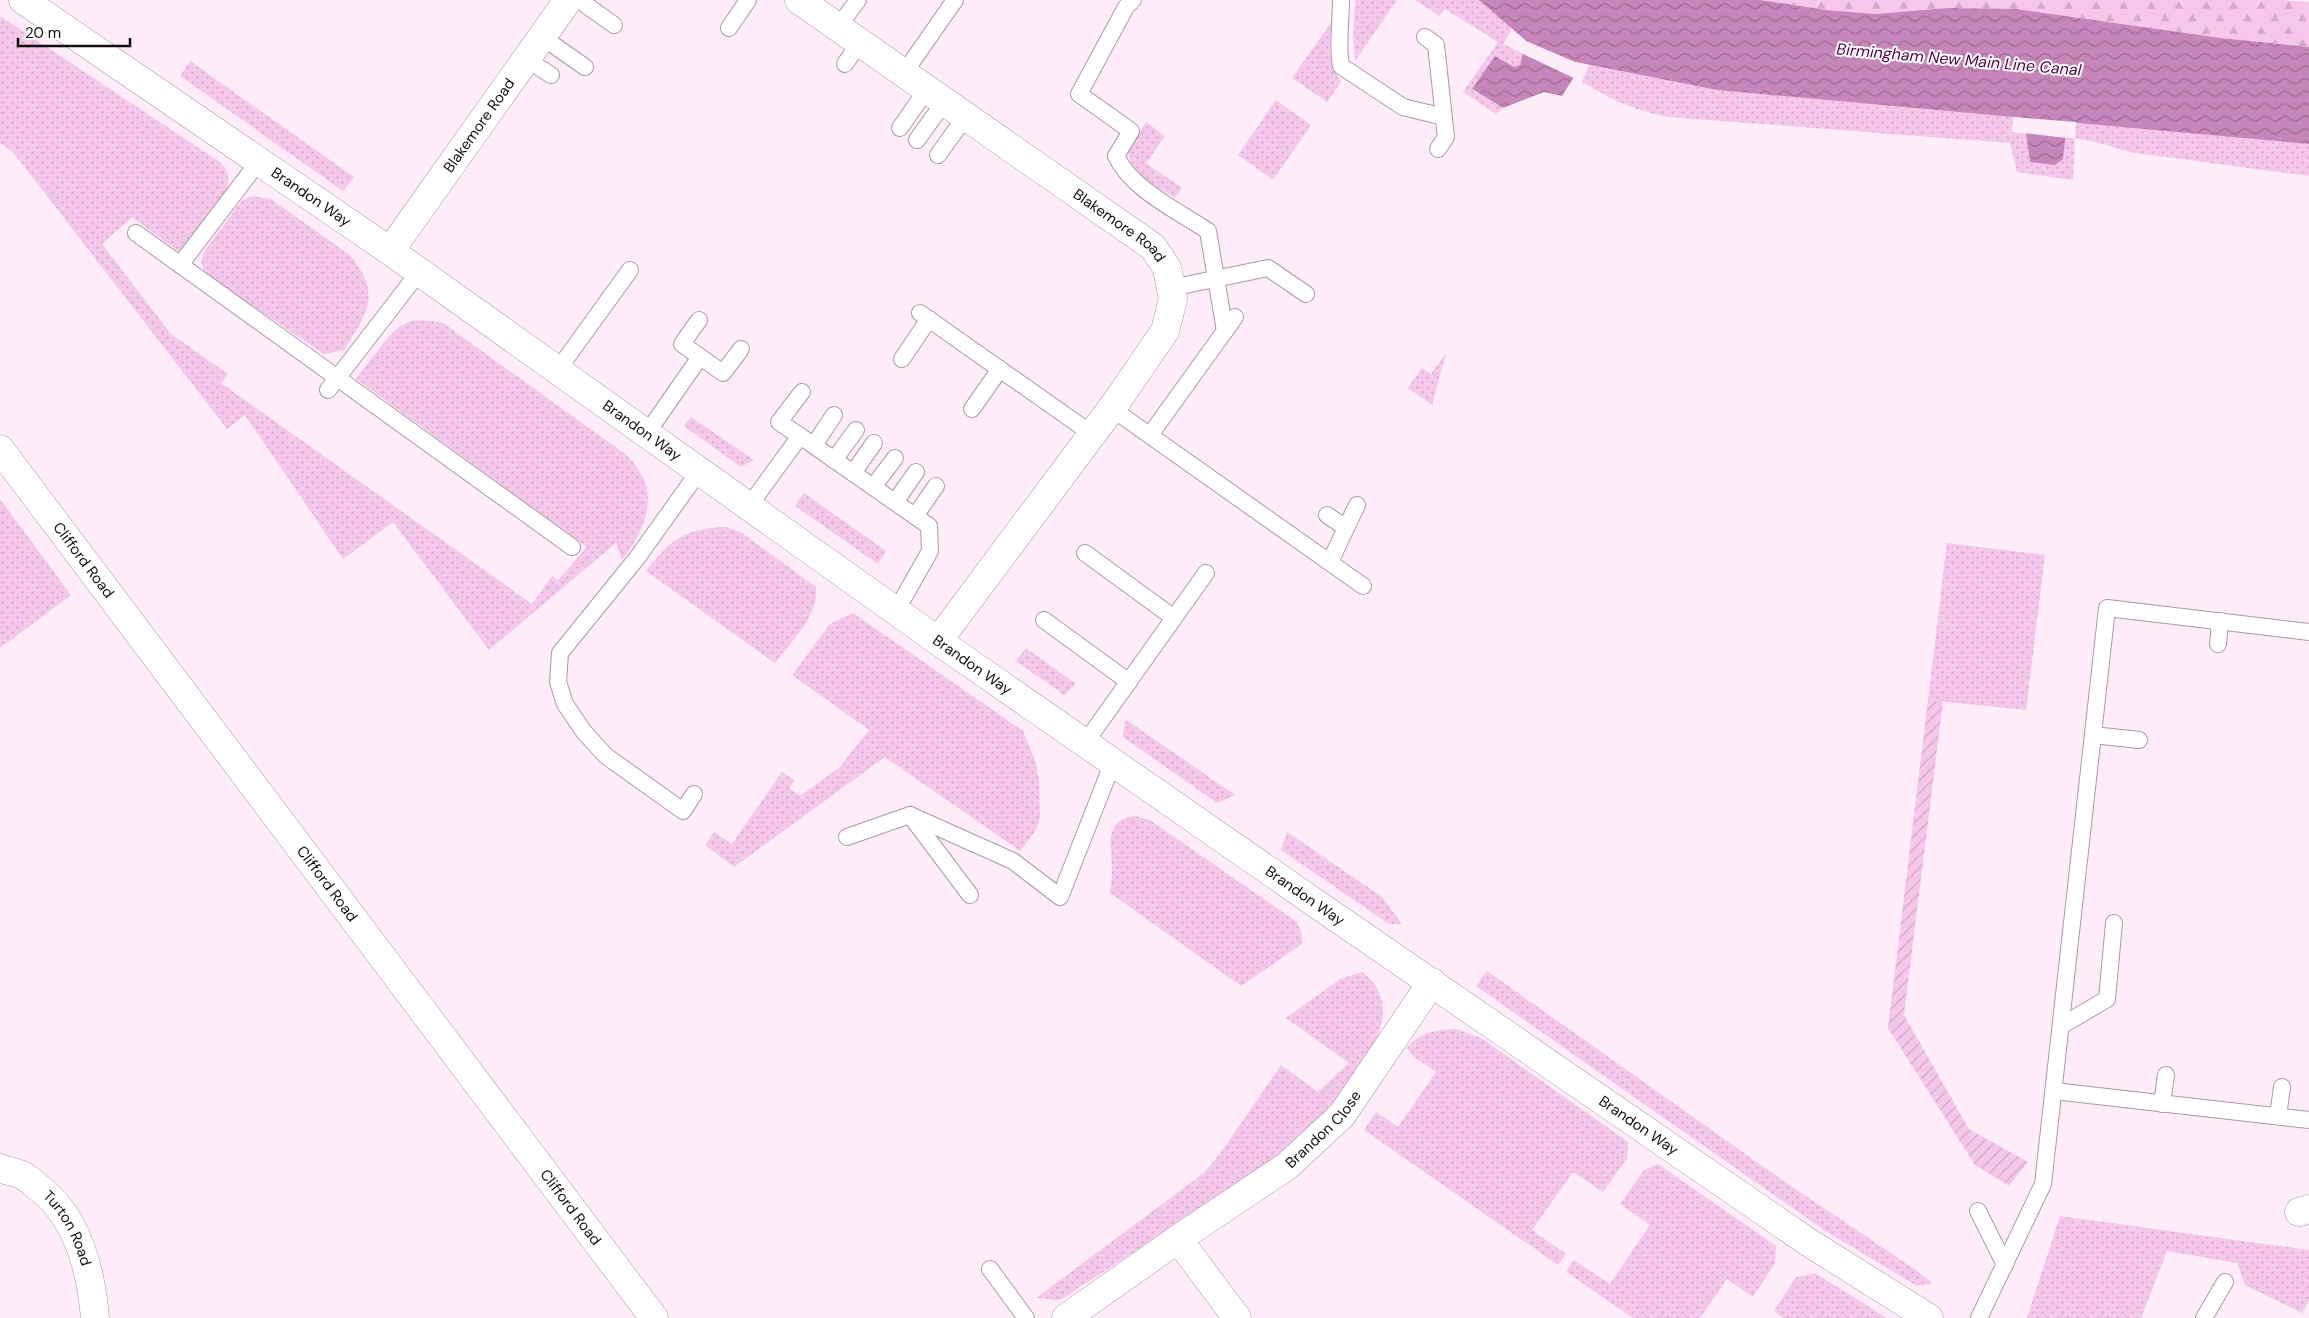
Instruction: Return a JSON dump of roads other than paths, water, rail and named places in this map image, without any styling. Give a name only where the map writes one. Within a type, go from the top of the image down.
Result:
[{"type":"street","name":"Brandon Way","points":[[23,0],[390,251],[938,641],[1112,762],[1808,1242],[1929,1318]]},
{"type":"street","name":"Blakemore Road","points":[[390,251],[568,0]]},
{"type":"street","name":"Blakemore Road","points":[[802,1],[848,44],[904,73],[1153,246],[1167,268],[1173,299],[1165,331],[1112,408],[938,641]]},
{"type":"street","name":"Clifford Road","points":[[0,449],[654,1318]]},
{"type":"street","name":"Brandon Close","points":[[1066,1318],[1178,1239],[1287,1166],[1342,1115],[1432,982]]},
{"type":"street","name":"Turton Road","points":[[0,1168],[24,1176],[52,1198],[72,1228],[87,1263],[93,1290],[95,1318]]},
{"type":"street","points":[[1178,1239],[1237,1318]]},
{"type":"lane","points":[[579,0],[614,25]]},
{"type":"lane","points":[[729,28],[748,0]]},
{"type":"lane","points":[[848,44],[858,0]]},
{"type":"lane","points":[[904,73],[955,0]]},
{"type":"lane","points":[[1133,0],[1126,8],[1079,94],[1131,131],[1116,156],[1132,181],[1208,231],[1225,331]]},
{"type":"lane","points":[[1341,0],[1341,31],[1338,49],[1341,66],[1387,106],[1403,107],[1444,117]]},
{"type":"lane","points":[[542,37],[585,67]]},
{"type":"lane","points":[[1425,37],[1436,45],[1446,137],[1438,149]]},
{"type":"lane","points":[[526,59],[551,75]]},
{"type":"lane","points":[[900,128],[946,102]]},
{"type":"lane","points":[[917,140],[946,102]]},
{"type":"lane","points":[[938,155],[946,102]]},
{"type":"lane","points":[[180,265],[259,161]]},
{"type":"lane","points":[[136,233],[333,384],[511,511],[572,547]]},
{"type":"lane","points":[[1171,288],[1268,268],[1306,294]]},
{"type":"lane","points":[[557,371],[630,270]]},
{"type":"lane","points":[[333,384],[419,272]]},
{"type":"lane","points":[[902,359],[924,316],[1092,434]]},
{"type":"lane","points":[[1150,435],[1235,317]]},
{"type":"lane","points":[[700,320],[682,344],[700,357],[723,373],[741,349]]},
{"type":"lane","points":[[647,434],[700,357]]},
{"type":"lane","points":[[972,409],[1000,369]]},
{"type":"lane","points":[[802,392],[780,422],[929,526],[930,551],[896,611]]},
{"type":"lane","points":[[1112,408],[1296,532],[1330,562],[1363,586]]},
{"type":"lane","points":[[749,506],[807,441],[834,415]]},
{"type":"lane","points":[[834,460],[856,430]]},
{"type":"lane","points":[[853,473],[874,443]]},
{"type":"lane","points":[[874,487],[895,458]]},
{"type":"lane","points":[[694,794],[683,811],[606,756],[584,732],[566,704],[558,682],[560,653],[637,558],[700,470]]},
{"type":"lane","points":[[895,502],[916,472]]},
{"type":"lane","points":[[915,516],[936,486]]},
{"type":"lane","points":[[1330,562],[1357,505]]},
{"type":"lane","points":[[1327,515],[1346,528]]},
{"type":"lane","points":[[1085,553],[1174,618]]},
{"type":"lane","points":[[1085,743],[1206,573]]},
{"type":"lane","points":[[1979,1318],[2043,1184],[2107,608],[2309,632]]},
{"type":"lane","points":[[1044,620],[1129,682]]},
{"type":"lane","points":[[2218,644],[2220,622]]},
{"type":"lane","points":[[2094,735],[2139,740]]},
{"type":"lane","points":[[847,837],[910,815],[1013,861],[1060,897],[1112,762]]},
{"type":"lane","points":[[910,815],[970,895]]},
{"type":"lane","points":[[2061,1026],[2107,999],[2114,922]]},
{"type":"lane","points":[[2162,1104],[2166,1074]]},
{"type":"lane","points":[[2278,1116],[2282,1087]]},
{"type":"lane","points":[[2054,1092],[2309,1120]]},
{"type":"lane","points":[[1978,1211],[2005,1265]]},
{"type":"lane","points":[[990,1269],[1026,1318]]},
{"type":"lane","points":[[2204,1318],[2225,1282]]},
{"type":"water","name":"Birmingham New Main Line Canal","points":[[1479,0],[1761,0],[1826,10],[1875,14],[1948,8],[2017,9],[2221,38],[2309,47],[2309,144],[2067,122],[2063,159],[2055,165],[2030,162],[2024,118],[1717,90],[1575,62],[1567,74],[1574,77],[1562,96],[1544,92],[1503,108],[1472,89],[1495,56],[1514,67],[1520,65],[1526,41]]}]
